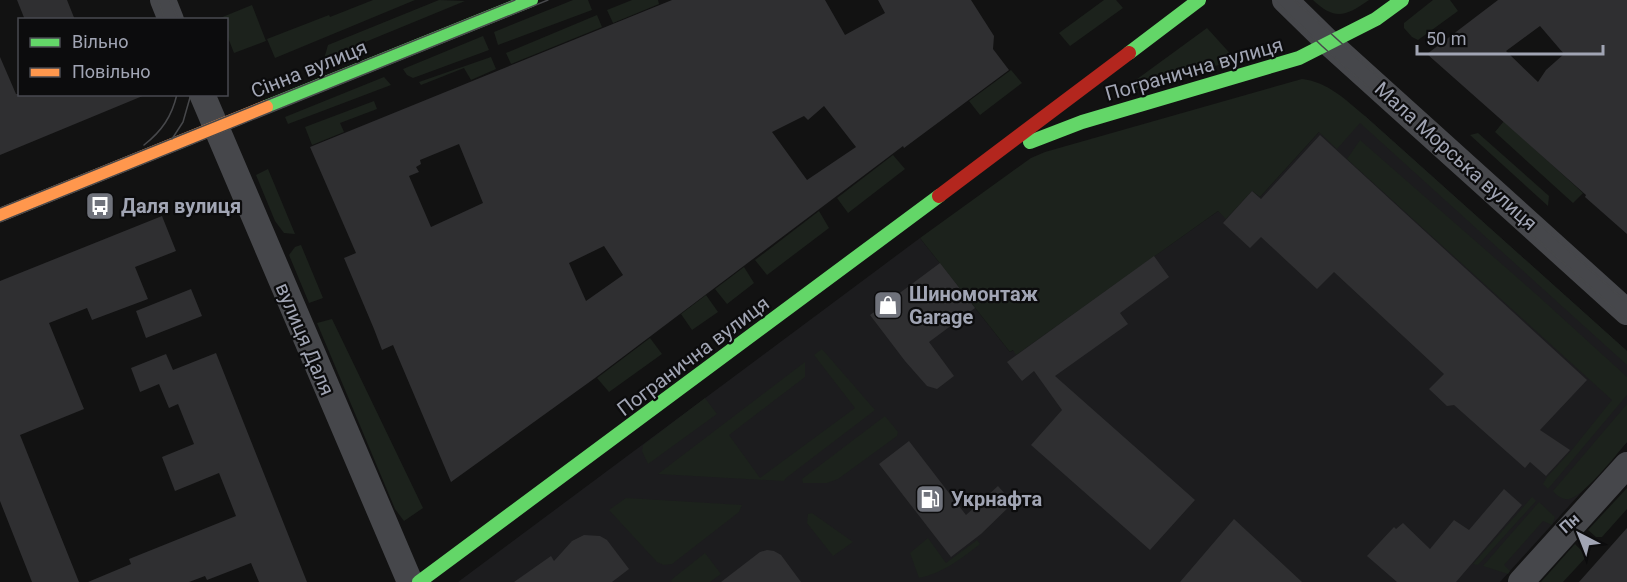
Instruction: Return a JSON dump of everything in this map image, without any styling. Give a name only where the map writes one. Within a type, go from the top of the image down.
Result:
[{"type":"main road","name":"Сінна вулиця","points":[[0,215],[531,0]]},
{"type":"main road","name":"Погранична вулиця","points":[[419,582],[990,159],[1199,0]]},
{"type":"main road","name":"Погранична вулиця","points":[[990,159],[1082,122],[1299,58],[1376,20],[1402,0]]},
{"type":"street","points":[[163,0],[170,18]]},
{"type":"street","name":"Мала Морська вулиця","points":[[1285,0],[1329,43],[1627,312]]},
{"type":"street","name":"вулиця Даля","points":[[203,96],[410,582]]},
{"type":"street","points":[[1521,582],[1627,465]]},
{"type":"shaded area","points":[[373,0],[415,0],[275,58],[267,39]]},
{"type":"shaded area","points":[[439,0],[465,1],[324,59],[328,45]]},
{"type":"shaded area","points":[[573,0],[588,0],[592,10],[498,45],[494,32]]},
{"type":"shaded area","points":[[632,0],[658,0],[659,4],[613,23],[607,10]]},
{"type":"shaded area","points":[[1104,0],[1116,0],[1123,8],[1070,46],[1059,33]]},
{"type":"shaded area","points":[[1313,0],[1369,0],[1354,10],[1341,14],[1328,11]]},
{"type":"shaded area","points":[[1433,0],[1450,0],[1458,11],[1418,40],[1404,28],[1404,23]]},
{"type":"shaded area","points":[[252,5],[266,41],[234,53],[228,38],[228,18],[220,18]]},
{"type":"shaded area","points":[[597,15],[602,27],[511,64],[506,53]]},
{"type":"shaded area","points":[[1207,28],[1236,60],[1118,94],[1118,93]]},
{"type":"shaded area","points":[[483,36],[489,50],[413,78],[403,69]]},
{"type":"shaded area","points":[[491,57],[496,69],[471,80],[464,68],[421,85],[419,82]]},
{"type":"shaded area","points":[[1011,70],[1022,83],[980,115],[969,101]]},
{"type":"shaded area","points":[[384,77],[391,85],[288,124],[285,117]]},
{"type":"shaded area","points":[[1302,79],[1328,88],[1365,116],[1627,351],[1627,365],[1360,123],[1337,149],[1319,132],[1260,197],[1252,191],[1226,219],[1218,211],[1016,355],[1013,350],[1010,352],[920,238],[1031,158],[1045,152]]},
{"type":"shaded area","points":[[374,101],[377,109],[340,123],[344,132],[312,145],[305,127]]},
{"type":"shaded area","points":[[1365,116],[1627,351],[1627,442],[1500,582],[458,582],[920,238],[1010,352],[1094,299],[1218,211],[1226,218],[1252,191],[1260,197],[1319,132]]},
{"type":"shaded area","points":[[1504,121],[1583,193],[1573,203],[1495,132]]},
{"type":"shaded area","points":[[1478,133],[1549,196],[1548,206],[1470,135]]},
{"type":"shaded area","points":[[1360,140],[1627,377],[1627,395],[1548,489],[1543,484],[1547,477],[1612,400],[1347,159]]},
{"type":"shaded area","points":[[893,155],[905,169],[848,213],[837,198]]},
{"type":"shaded area","points":[[268,169],[295,234],[284,233],[275,221],[256,175]]},
{"type":"shaded area","points":[[819,211],[829,228],[767,275],[755,260]]},
{"type":"shaded area","points":[[301,245],[323,298],[309,303],[289,255],[295,247]]},
{"type":"shaded area","points":[[744,267],[754,283],[727,304],[715,289]]},
{"type":"shaded area","points":[[706,295],[718,312],[692,330],[681,314]]},
{"type":"shaded area","points":[[332,319],[423,508],[404,521],[395,509],[317,323]]},
{"type":"shaded area","points":[[650,338],[662,354],[609,392],[597,378]]},
{"type":"shaded area","points":[[822,349],[875,410],[784,481],[658,474],[805,362],[805,377],[729,435],[760,478],[855,408],[814,355]]},
{"type":"shaded area","points":[[705,398],[717,414],[648,464],[642,451],[643,445]]},
{"type":"shaded area","points":[[1627,404],[1627,442],[1583,491],[1569,499],[1558,496],[1553,491]]},
{"type":"shaded area","points":[[885,416],[898,432],[897,436],[838,479],[827,483],[803,483],[802,479]]},
{"type":"shaded area","points":[[1627,488],[1627,509],[1602,537],[1596,537],[1588,530]]},
{"type":"shaded area","points":[[1532,497],[1536,501],[1478,565],[1473,564]]},
{"type":"shaded area","points":[[626,498],[742,505],[739,512],[672,564],[664,565],[657,562],[609,510]]},
{"type":"shaded area","points":[[1539,502],[1555,517],[1552,525],[1543,521],[1504,565],[1510,571],[1508,574],[1483,566]]},
{"type":"shaded area","points":[[812,513],[853,542],[833,556],[807,523],[808,514]]},
{"type":"shaded area","points":[[928,538],[946,563],[977,540],[980,544],[944,569],[919,578],[910,553]]},
{"type":"shaded area","points":[[1575,544],[1587,556],[1563,582],[1541,582]]},
{"type":"shaded area","points":[[705,553],[721,574],[710,582],[672,582],[671,580]]},
{"type":"building","points":[[17,0],[67,0],[74,18],[24,18]]},
{"type":"building","points":[[672,0],[825,0],[845,35],[885,13],[878,0],[971,0],[994,36],[993,49],[1009,70],[904,148],[903,146],[595,378],[451,482],[393,345],[382,350],[344,258],[356,253],[310,147]],"holes":[[[824,106],[856,147],[807,180],[772,132],[804,116],[808,120]],[[459,144],[483,203],[431,227],[409,176],[419,172],[416,167],[421,164],[420,160]],[[604,246],[623,275],[586,301],[569,263]]]},
{"type":"building","points":[[1498,0],[1627,0],[1627,234],[1585,197],[1586,195],[1427,54]],"holes":[[[1540,26],[1564,54],[1546,70],[1538,82],[1506,51]]]},
{"type":"building","points":[[0,57],[18,96],[143,96],[0,155]]},
{"type":"building","points":[[1320,135],[1587,380],[1540,430],[1570,450],[1546,476],[1530,462],[1525,468],[1454,405],[1447,406],[1429,389],[1444,374],[1334,272],[1317,289],[1261,237],[1250,248],[1223,223],[1252,191],[1261,199]]},
{"type":"building","points":[[162,216],[176,251],[135,267],[148,299],[92,320],[87,308],[49,323],[84,409],[20,435],[79,582],[32,582],[0,501],[0,281]]},
{"type":"building","points":[[1154,256],[1169,277],[1120,313],[1128,324],[1055,376],[1195,500],[1150,550],[1031,445],[1062,410],[1034,371],[1022,381],[1007,362]]},
{"type":"building","points":[[940,263],[975,308],[929,342],[954,376],[937,389],[927,386],[870,315]]},
{"type":"building","points":[[191,289],[202,316],[146,338],[136,311]]},
{"type":"building","points":[[216,353],[307,582],[259,582],[251,563],[207,580],[205,576],[189,582],[88,582],[131,564],[129,559],[236,516],[219,473],[175,491],[162,457],[194,444],[178,404],[169,408],[159,384],[140,392],[131,368],[166,354],[173,370]]},
{"type":"building","name":"Укрнафта","points":[[909,441],[966,515],[998,486],[1013,503],[981,534],[951,557],[879,464]]},
{"type":"building","points":[[1504,489],[1522,505],[1456,582],[1397,582],[1367,556],[1394,527],[1396,529],[1403,523],[1430,549],[1454,520],[1469,530]]},
{"type":"building","points":[[1234,519],[1302,582],[1180,582]]},
{"type":"building","points":[[1627,528],[1627,582],[1579,582]]},
{"type":"building","points":[[584,535],[600,536],[607,540],[629,569],[612,582],[514,582],[551,556],[554,561],[572,541]]},
{"type":"building","points":[[767,550],[781,555],[801,582],[721,582],[760,552]]},
{"type":"tram line","points":[[158,0],[164,18]]},
{"type":"tram line","points":[[170,0],[177,18]]},
{"type":"tram line","points":[[0,208],[515,0]]},
{"type":"tram line","points":[[0,222],[548,0]]},
{"type":"tram line","points":[[1274,0],[1322,46],[1627,320]]},
{"type":"tram line","points":[[1294,0],[1627,303]]},
{"type":"tram line","points":[[144,145],[165,122],[176,96]]},
{"type":"tram line","points":[[172,139],[183,122],[190,96]]},
{"type":"traffic: fast","points":[[266,107],[531,0]]},
{"type":"traffic: fast","points":[[1129,53],[1199,0]]},
{"type":"traffic: fast","points":[[1030,142],[1082,122],[1299,58],[1376,19],[1402,0]]},
{"type":"traffic: fast","points":[[419,582],[939,196]]},
{"type":"traffic: slow","points":[[0,215],[266,107]]},
{"type":"traffic: jam","points":[[939,196],[1129,53]]},
{"type":"place","name":"Даля вулиця","points":[[100,206]]},
{"type":"place","name":"Шиномонтаж Garage","points":[[888,305]]},
{"type":"place","name":"Укрнафта","points":[[930,499]]}]
